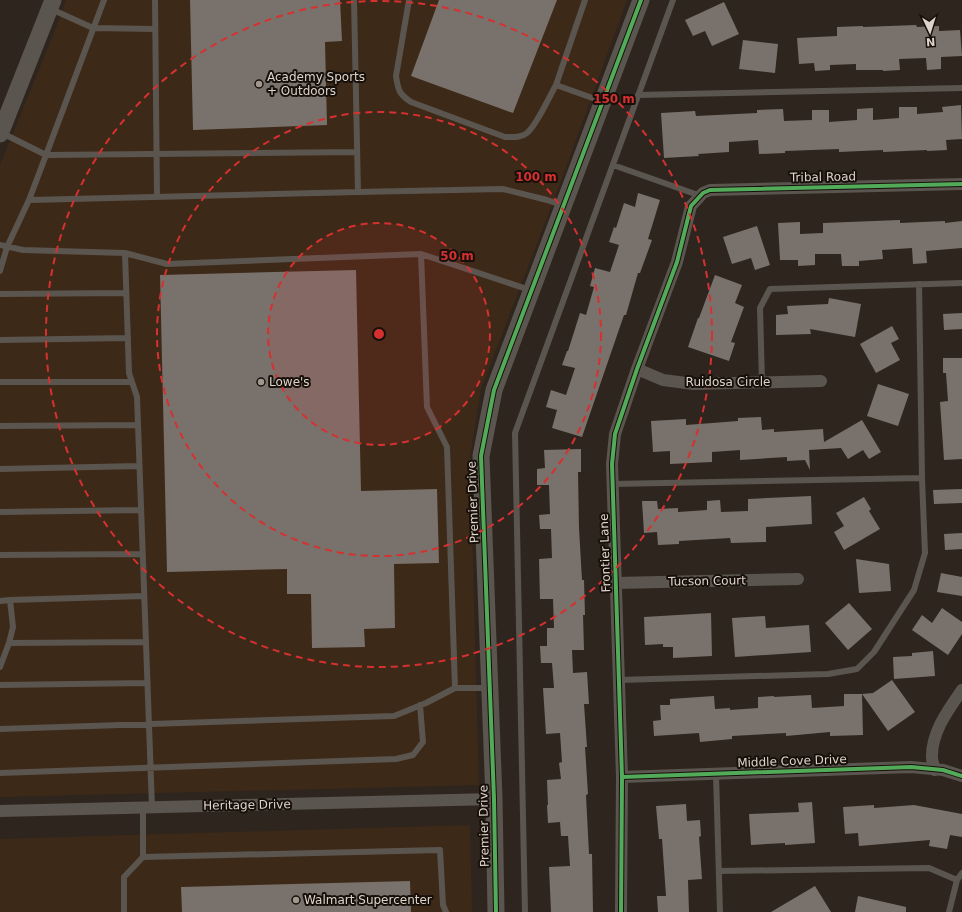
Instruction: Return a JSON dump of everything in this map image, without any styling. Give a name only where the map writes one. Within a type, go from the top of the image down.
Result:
[{"type":"street","name":"Premier Drive","points":[[496,912],[494,799],[481,456],[494,390],[641,0]]},
{"type":"street","points":[[0,133],[52,4]]},
{"type":"street","name":"Tribal Road","points":[[691,206],[703,193],[710,190],[962,184]]},
{"type":"street","name":"Frontier Lane","points":[[621,912],[622,777],[612,464],[615,434],[637,369],[677,262],[691,206]]},
{"type":"street","name":"Ruidosa Circle","points":[[637,369],[663,380],[694,384],[821,381]]},
{"type":"street","name":"Tucson Court","points":[[615,583],[798,578]]},
{"type":"street","points":[[935,770],[932,758],[935,736],[948,710],[962,690]]},
{"type":"street","name":"Middle Cove Drive","points":[[622,777],[911,767],[942,770],[962,776]]},
{"type":"street","name":"Heritage Drive","points":[[0,811],[494,799]]},
{"type":"lane","points":[[0,271],[7,247],[29,200],[104,0]]},
{"type":"lane","points":[[155,0],[157,197]]},
{"type":"lane","points":[[354,0],[358,192]]},
{"type":"lane","points":[[409,0],[396,76],[398,87],[402,96],[411,102],[505,137],[515,137],[526,134],[534,126],[556,84],[586,0]]},
{"type":"lane","points":[[525,912],[515,433],[673,0]]},
{"type":"lane","points":[[52,4],[93,28],[155,29]]},
{"type":"lane","points":[[556,84],[603,102]]},
{"type":"lane","points":[[638,95],[962,88]]},
{"type":"lane","points":[[0,133],[46,155],[358,152]]},
{"type":"lane","points":[[612,165],[701,196]]},
{"type":"lane","points":[[29,200],[503,189],[547,200],[564,206]]},
{"type":"lane","points":[[0,245],[23,250],[124,253],[167,264],[421,254],[531,291]]},
{"type":"lane","points":[[124,253],[129,373],[137,397],[150,768],[143,857],[124,876],[124,912]]},
{"type":"lane","points":[[421,254],[427,407],[447,447],[455,688]]},
{"type":"lane","points":[[762,382],[760,308],[770,289],[962,283]]},
{"type":"lane","points":[[619,680],[828,674],[857,669],[874,652],[914,590],[925,553],[922,478],[919,284]]},
{"type":"lane","points":[[0,294],[126,293]]},
{"type":"lane","points":[[0,340],[128,338]]},
{"type":"lane","points":[[0,382],[132,382]]},
{"type":"lane","points":[[0,426],[138,425]]},
{"type":"lane","points":[[0,469],[139,466]]},
{"type":"lane","points":[[613,484],[922,478]]},
{"type":"lane","points":[[0,512],[141,510]]},
{"type":"lane","points":[[0,555],[142,554]]},
{"type":"lane","points":[[0,601],[144,596]]},
{"type":"lane","points":[[0,667],[13,628],[10,600]]},
{"type":"lane","points":[[9,642],[146,642]]},
{"type":"lane","points":[[0,685],[147,683]]},
{"type":"lane","points":[[0,729],[394,716],[455,688],[490,688]]},
{"type":"lane","points":[[0,773],[396,759],[413,755],[423,742],[420,705]]},
{"type":"lane","points":[[716,774],[720,912]]},
{"type":"lane","points":[[143,857],[440,850],[443,905],[446,912]]},
{"type":"lane","points":[[719,871],[929,868],[958,880]]},
{"type":"lane","points":[[949,912],[958,880],[962,873]]},
{"type":"shaded area","points":[[66,0],[627,0],[561,181],[481,389],[470,457],[479,785],[0,797],[0,165]]},
{"type":"shaded area","points":[[470,825],[472,912],[0,912],[0,839]]},
{"type":"building","name":"Academy Sports + Outdoors","points":[[190,0],[340,0],[342,41],[325,42],[327,125],[193,130]]},
{"type":"building","points":[[439,0],[557,0],[513,113],[411,76]]},
{"type":"building","points":[[724,2],[739,34],[712,46],[705,31],[693,36],[685,20]]},
{"type":"building","points":[[916,25],[917,27],[939,26],[939,31],[960,30],[962,56],[941,57],[941,69],[927,70],[926,58],[899,59],[900,70],[883,71],[856,70],[856,64],[830,65],[830,70],[815,71],[814,63],[799,64],[797,38],[837,36],[837,27]]},
{"type":"building","points":[[743,40],[778,44],[775,73],[739,69]]},
{"type":"building","points":[[961,105],[962,139],[946,140],[947,150],[839,152],[839,149],[785,151],[785,153],[759,154],[758,140],[729,142],[729,152],[698,154],[699,156],[664,158],[661,113],[695,111],[696,116],[757,113],[757,110],[783,109],[784,121],[812,120],[812,110],[829,110],[829,122],[857,120],[857,109],[873,108],[873,120],[899,118],[899,107],[917,107],[917,114],[943,112],[942,107]]},
{"type":"building","points":[[638,193],[660,200],[648,239],[652,240],[640,273],[638,273],[626,315],[624,315],[582,437],[552,428],[557,410],[546,407],[551,390],[566,395],[575,368],[562,365],[580,313],[586,315],[594,287],[590,286],[595,268],[610,272],[619,245],[609,242],[614,227],[616,228],[624,203],[635,207]]},
{"type":"building","points":[[900,220],[900,223],[945,221],[945,223],[962,221],[962,248],[926,251],[927,263],[913,264],[912,248],[882,250],[883,259],[859,261],[859,266],[842,266],[841,254],[815,254],[815,265],[798,266],[798,260],[780,260],[778,223],[800,222],[800,234],[823,233],[823,223]]},
{"type":"building","points":[[757,226],[770,265],[755,270],[751,258],[732,264],[723,237]]},
{"type":"building","name":"Lowe's","points":[[356,270],[361,491],[437,489],[439,563],[394,564],[395,628],[364,629],[365,647],[312,648],[311,594],[287,594],[287,569],[167,572],[160,275]]},
{"type":"building","points":[[715,275],[742,285],[735,303],[744,307],[731,342],[735,343],[729,361],[688,347]]},
{"type":"building","points":[[829,298],[861,304],[855,337],[810,329],[811,334],[776,335],[776,315],[788,314],[787,306],[828,304]]},
{"type":"building","points":[[962,313],[962,329],[944,330],[943,314]]},
{"type":"building","points":[[892,326],[899,339],[891,343],[900,360],[876,373],[860,344]]},
{"type":"building","points":[[943,358],[962,358],[962,459],[944,460],[940,402],[948,401],[946,373],[943,373]]},
{"type":"building","points":[[878,384],[909,394],[898,426],[867,416]]},
{"type":"building","points":[[761,417],[762,430],[774,429],[774,432],[823,429],[824,442],[862,420],[881,452],[869,459],[863,450],[848,459],[841,448],[809,450],[810,470],[805,460],[787,461],[787,457],[740,460],[740,450],[712,452],[712,462],[670,464],[670,451],[653,452],[651,421],[686,419],[686,425],[738,421],[738,418]]},
{"type":"building","points":[[581,449],[581,472],[578,472],[579,528],[582,580],[584,580],[584,650],[572,650],[573,673],[587,672],[589,704],[584,704],[587,747],[585,747],[588,794],[586,795],[589,854],[592,854],[593,912],[551,912],[549,867],[570,866],[568,836],[561,836],[560,822],[548,823],[547,780],[561,779],[559,763],[562,762],[560,733],[546,734],[543,688],[554,688],[552,663],[541,663],[540,646],[547,646],[547,628],[554,628],[553,599],[540,599],[539,559],[552,558],[551,529],[540,529],[539,515],[550,514],[549,485],[537,485],[537,469],[545,468],[544,450]]},
{"type":"building","points":[[962,489],[962,503],[934,504],[933,490]]},
{"type":"building","points":[[811,496],[812,524],[766,527],[766,542],[731,543],[730,538],[679,541],[679,544],[658,545],[657,532],[644,533],[642,501],[657,501],[658,509],[678,508],[678,512],[707,510],[707,501],[720,500],[721,512],[748,511],[748,499]]},
{"type":"building","points":[[864,497],[871,509],[869,511],[880,529],[844,550],[834,532],[844,526],[836,513]]},
{"type":"building","points":[[962,533],[962,549],[945,550],[944,534]]},
{"type":"building","points":[[856,559],[889,564],[891,591],[859,593]]},
{"type":"building","points":[[941,573],[962,577],[962,596],[937,592]]},
{"type":"building","points":[[849,603],[872,629],[848,650],[825,623]]},
{"type":"building","points":[[942,608],[962,622],[962,634],[948,655],[912,630],[922,615],[932,623]]},
{"type":"building","points":[[711,613],[712,656],[673,658],[673,647],[663,647],[663,644],[645,645],[644,617]]},
{"type":"building","points":[[765,616],[766,628],[809,625],[811,652],[735,657],[732,618]]},
{"type":"building","points":[[933,651],[935,676],[894,679],[893,657],[912,656],[912,653]]},
{"type":"building","points":[[892,680],[915,712],[888,731],[862,694],[873,693]]},
{"type":"building","points":[[844,694],[862,694],[863,735],[830,736],[830,732],[786,736],[786,733],[732,736],[732,739],[700,742],[699,733],[654,736],[653,721],[661,720],[660,705],[670,705],[670,699],[714,696],[715,709],[730,708],[730,710],[758,708],[758,697],[811,695],[812,708],[844,706]]},
{"type":"building","points":[[812,802],[815,843],[751,845],[749,814],[799,812],[798,803]]},
{"type":"building","points":[[686,804],[687,821],[700,820],[701,836],[699,837],[702,879],[688,880],[689,912],[658,912],[657,896],[666,896],[662,839],[659,839],[656,806]]},
{"type":"building","points":[[874,805],[874,808],[914,805],[962,814],[962,837],[950,835],[947,849],[929,846],[930,840],[859,846],[858,833],[845,834],[843,807]]},
{"type":"building","name":"Walmart Supercenter","points":[[410,881],[411,912],[182,912],[181,887]]},
{"type":"building","points":[[815,886],[831,912],[771,912]]},
{"type":"building","points":[[858,896],[906,907],[906,912],[855,912]]},
{"type":"cycle path","points":[[496,912],[494,799],[481,456],[494,390],[641,0]]},
{"type":"cycle path","points":[[621,912],[622,777],[612,464],[615,434],[637,369],[677,262],[691,206],[703,193],[710,190],[962,184]]},
{"type":"cycle path","points":[[622,777],[911,767],[943,770],[962,776]]},
{"type":"place","name":"Academy Sports + Outdoors","points":[[259,84]]},
{"type":"place","name":"Lowe's","points":[[261,382]]},
{"type":"place","name":"Walmart Supercenter","points":[[296,900]]}]
